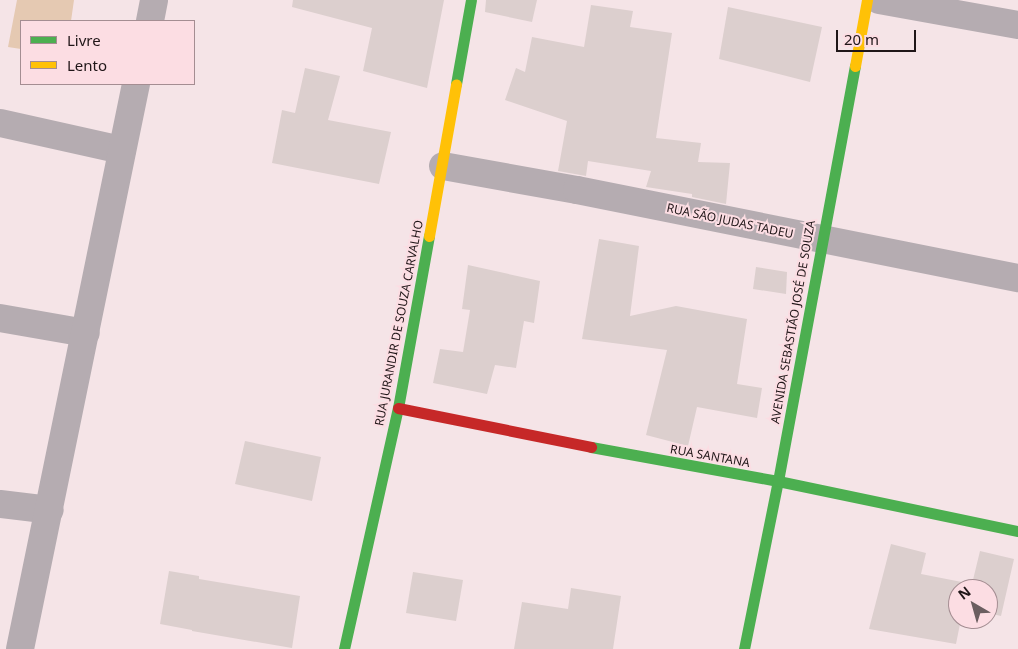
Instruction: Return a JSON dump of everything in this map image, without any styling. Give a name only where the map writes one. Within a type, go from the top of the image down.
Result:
[{"type":"street","points":[[150,20],[154,0]]},
{"type":"street","name":"RUA JURANDIR DE SOUZA CARVALHO","points":[[344,649],[398,408],[471,0]]},
{"type":"street","name":"AVENIDA SEBASTIÃO JOSÉ DE SOUZA","points":[[744,649],[778,481],[867,0]]},
{"type":"street","points":[[879,0],[1018,25]]},
{"type":"street","points":[[20,649],[136,85]]},
{"type":"street","points":[[0,124],[122,150]]},
{"type":"street","name":"RUA SÃO JUDAS TADEU","points":[[442,166],[577,190],[1018,278]]},
{"type":"street","points":[[0,318],[86,333]]},
{"type":"street","name":"RUA SANTANA","points":[[398,408],[648,459],[778,481],[1018,531]]},
{"type":"street","points":[[0,504],[50,510]]},
{"type":"shaded area","points":[[17,0],[74,0],[71,20],[20,20],[20,49],[8,47]]},
{"type":"building","points":[[293,0],[444,0],[427,88],[363,71],[372,28],[292,7]]},
{"type":"building","points":[[486,0],[537,0],[532,22],[485,12]]},
{"type":"building","points":[[591,5],[633,11],[630,27],[672,33],[656,138],[701,143],[698,162],[730,163],[726,204],[692,197],[692,194],[646,187],[651,171],[588,161],[586,176],[558,171],[567,121],[505,100],[516,68],[525,72],[532,37],[584,47]]},
{"type":"building","points":[[728,7],[822,27],[810,82],[719,59]]},
{"type":"building","points":[[305,68],[340,76],[328,120],[391,132],[379,184],[272,163],[282,110],[295,113]]},
{"type":"building","points":[[599,239],[639,246],[630,316],[676,306],[747,319],[737,384],[762,388],[757,418],[697,407],[688,446],[646,435],[667,350],[582,339]]},
{"type":"building","points":[[468,265],[540,281],[534,323],[524,321],[516,368],[495,365],[487,394],[433,383],[440,349],[463,352],[470,310],[462,309]]},
{"type":"building","points":[[756,267],[787,272],[786,294],[753,289]]},
{"type":"building","points":[[245,441],[321,457],[312,501],[235,484]]},
{"type":"building","points":[[891,544],[926,553],[921,574],[948,579],[948,629],[959,629],[956,644],[869,629]]},
{"type":"building","points":[[980,551],[1014,559],[1001,616],[998,615],[998,579],[973,579]]},
{"type":"building","points":[[169,571],[199,576],[199,579],[300,596],[292,648],[160,624]]},
{"type":"building","points":[[413,572],[463,580],[456,621],[406,613]]},
{"type":"building","points":[[571,588],[621,596],[613,649],[514,649],[522,602],[568,609]]},
{"type":"traffic: fast","points":[[456,84],[471,0]]},
{"type":"traffic: fast","points":[[744,649],[778,481],[855,66]]},
{"type":"traffic: fast","points":[[344,649],[398,408],[429,236]]},
{"type":"traffic: fast","points":[[591,447],[778,481],[1018,531]]},
{"type":"traffic: slow","points":[[855,66],[867,0]]},
{"type":"traffic: slow","points":[[429,236],[456,84]]},
{"type":"traffic: jam","points":[[398,408],[591,447]]}]
